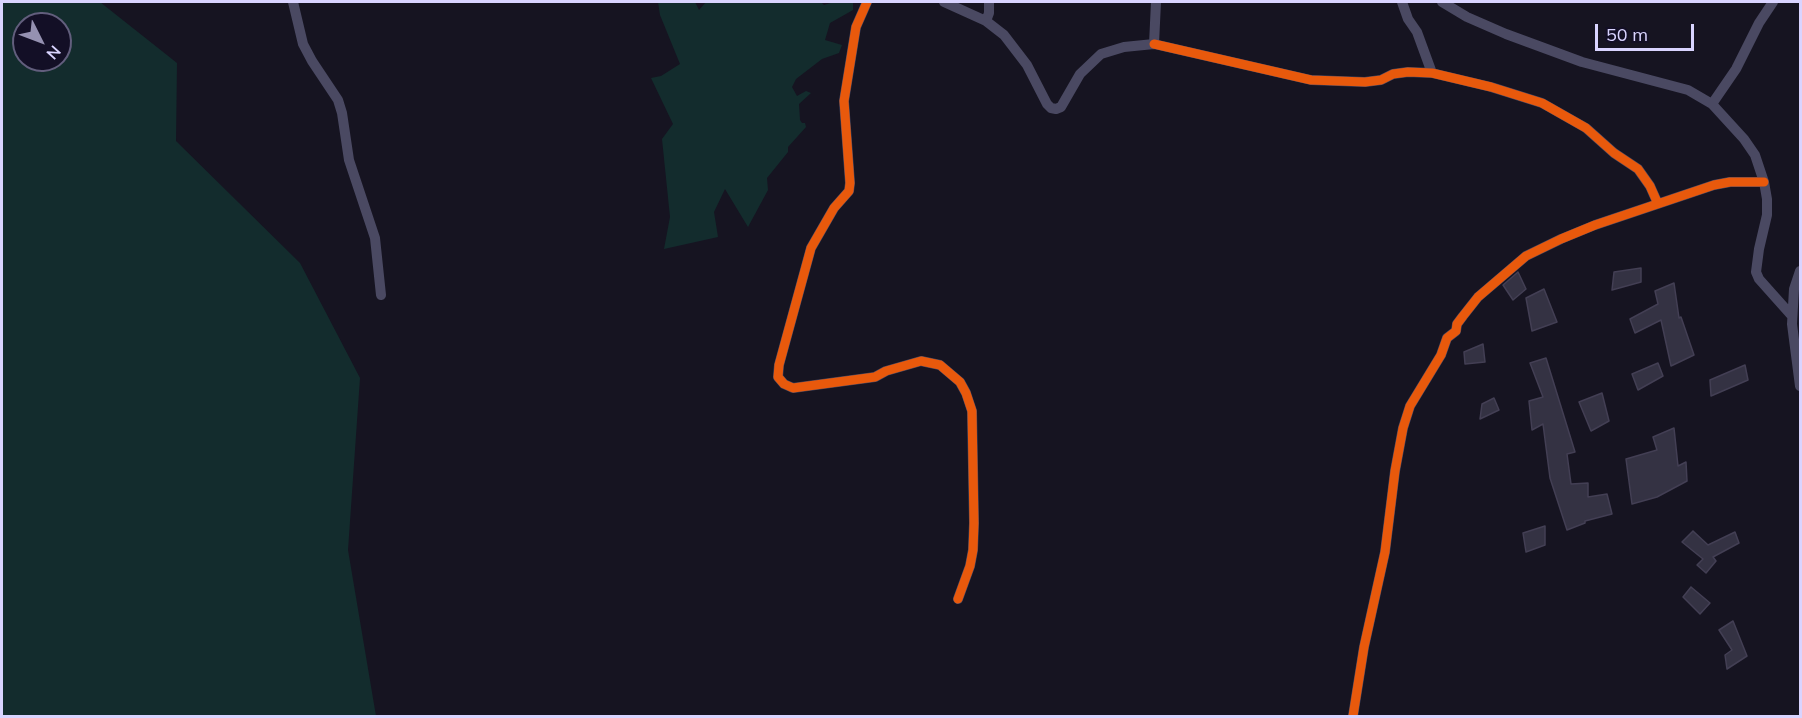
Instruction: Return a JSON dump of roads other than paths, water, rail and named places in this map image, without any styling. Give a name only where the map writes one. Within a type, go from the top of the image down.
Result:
[{"type":"street","points":[[293,2],[303,44],[338,100],[342,113],[349,160],[375,238],[381,295]]},
{"type":"street","points":[[867,2],[856,27],[844,101],[849,191],[834,208],[811,248],[779,365],[778,377],[784,384],[793,388],[875,377],[886,371],[921,361],[940,365],[960,382],[972,411],[974,532],[970,566],[958,599]]},
{"type":"street","points":[[944,2],[986,21],[1004,35],[1016,48],[1047,104],[1053,109],[1061,107],[1080,74],[1101,54],[1124,47],[1154,44],[1311,80],[1365,82],[1380,80],[1393,74],[1432,73],[1491,87],[1542,103],[1561,112],[1586,128],[1614,153],[1638,169],[1650,186],[1658,204]]},
{"type":"street","points":[[986,21],[989,14],[989,2]]},
{"type":"street","points":[[1154,44],[1156,2]]},
{"type":"street","points":[[1402,2],[1408,19],[1417,32],[1432,73]]},
{"type":"street","points":[[1442,2],[1467,17],[1506,34],[1582,62],[1688,90],[1712,104],[1744,138],[1755,155],[1764,182],[1767,215],[1756,272],[1759,279],[1792,316]]},
{"type":"street","points":[[1712,104],[1736,69],[1759,23],[1773,2]]},
{"type":"street","points":[[1353,717],[1364,647],[1385,552],[1403,428],[1410,406],[1441,355],[1447,338],[1456,332],[1457,324],[1478,297],[1526,256],[1595,225],[1714,184],[1764,182]]},
{"type":"street","points":[[1800,272],[1794,289],[1792,316],[1800,386]]}]
